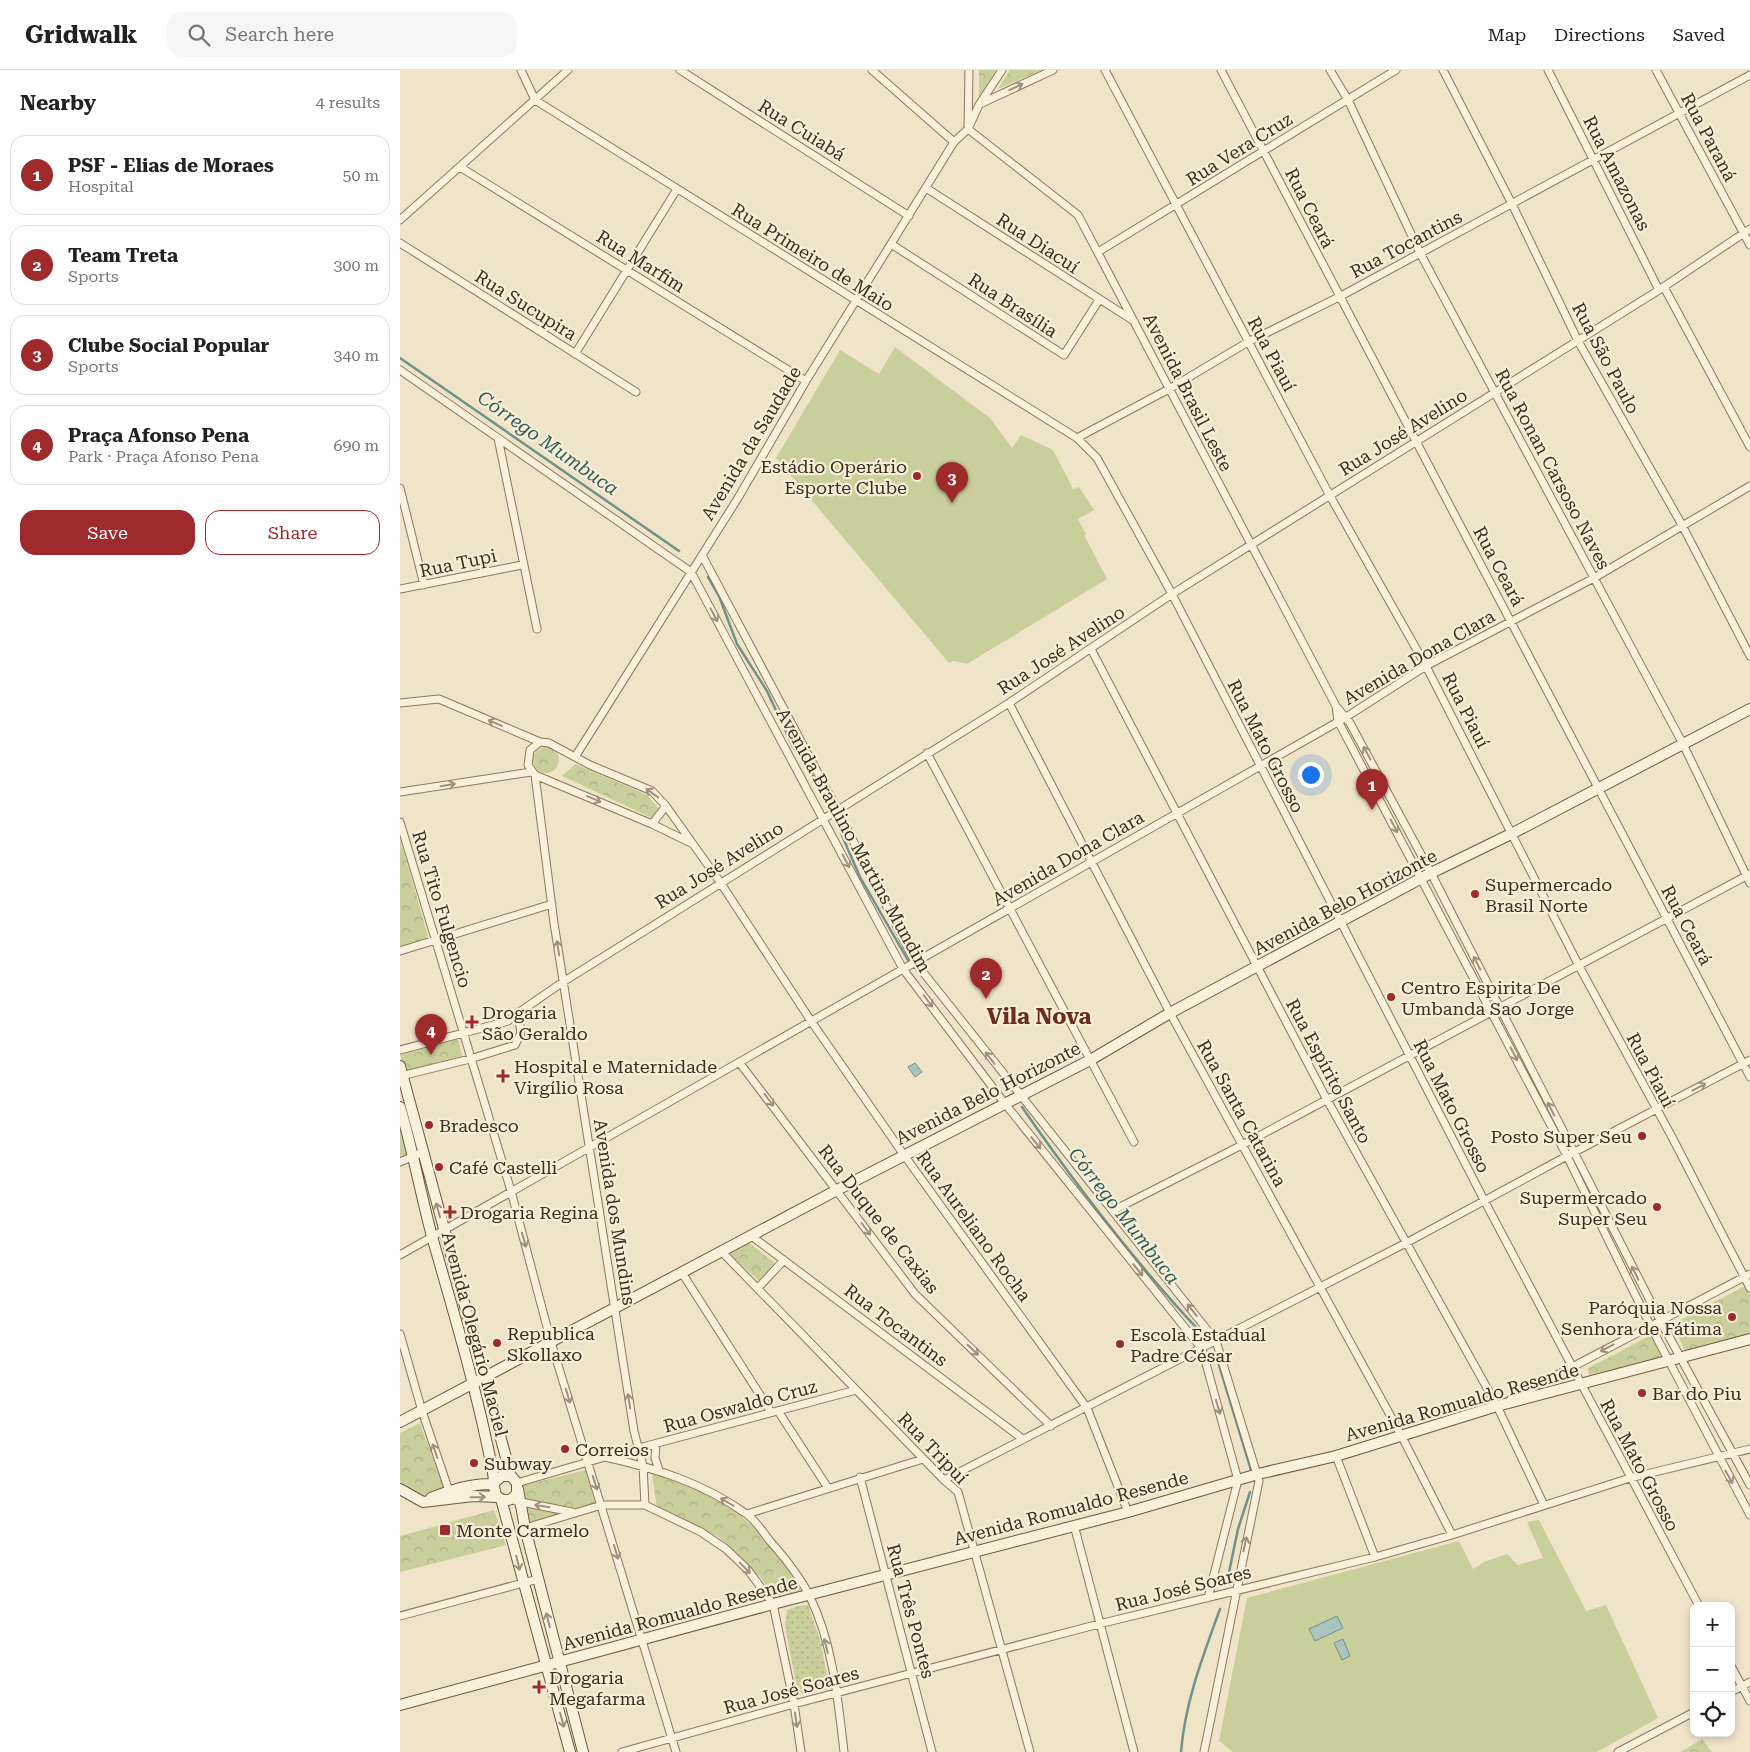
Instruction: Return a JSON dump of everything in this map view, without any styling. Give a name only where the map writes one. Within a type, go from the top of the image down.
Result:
[{"type":"street","points":[[521,70],[535,100]]},
{"type":"street","points":[[400,220],[568,70]]},
{"type":"street","name":"Rua Cuiabá","points":[[680,70],[909,216]]},
{"type":"street","points":[[872,70],[954,142]]},
{"type":"street","points":[[968,129],[969,70]]},
{"type":"street","name":"Avenida da Saudade","points":[[574,756],[692,571],[806,381],[954,142],[968,129],[980,104],[1002,70]]},
{"type":"street","points":[[980,104],[1053,70]]},
{"type":"street","name":"Rua Piauí","points":[[1105,70],[1330,496],[1426,666],[1513,833],[1579,966],[1747,1275],[1750,1288]]},
{"type":"street","name":"Rua Ceará","points":[[1220,70],[1667,920],[1747,1062],[1750,1077]]},
{"type":"street","name":"Rua Ronan Carsoso Naves","points":[[1330,70],[1348,100],[1420,253],[1683,744],[1749,877]]},
{"type":"street","name":"Rua Vera Cruz","points":[[1098,252],[1396,70]]},
{"type":"street","name":"Rua São Paulo","points":[[1443,70],[1512,204],[1578,341],[1682,526],[1750,656]]},
{"type":"street","name":"Rua Amazonas","points":[[1548,70],[1661,289],[1750,447]]},
{"type":"street","name":"Rua Paraná","points":[[1656,70],[1678,114],[1747,231],[1750,245]]},
{"type":"street","name":"Rua Tocantins","points":[[1077,438],[1169,389],[1248,342],[1339,297],[1750,75]]},
{"type":"street","name":"Rua Primeiro de Maio","points":[[535,100],[1077,438]]},
{"type":"street","name":"Avenida Brasil Leste","points":[[968,129],[1078,215],[1336,706],[1346,716],[1427,876],[1441,915],[1491,1011],[1616,1235],[1680,1359],[1750,1485]]},
{"type":"street","name":"Rua Marfim","points":[[460,167],[806,381]]},
{"type":"street","name":"Rua Diacuí","points":[[926,188],[1134,321]]},
{"type":"street","points":[[575,354],[677,189]]},
{"type":"street","name":"Rua José Avelino","points":[[400,1050],[508,1021],[563,982],[1009,702],[1172,594],[1661,289],[1747,231]]},
{"type":"street","name":"Rua Sucupira","points":[[400,243],[636,392]]},
{"type":"street","name":"Rua Brasília","points":[[891,244],[1064,355],[1099,300]]},
{"type":"street","name":"Avenida Braulino Martins Mundim","points":[[400,370],[692,571],[903,969],[1006,1105],[1202,1349],[1238,1480],[1208,1598]]},
{"type":"street","points":[[498,438],[536,629]]},
{"type":"street","name":"Rua Mato Grosso","points":[[1077,438],[1097,458],[1172,594],[1340,924],[1571,1367],[1697,1602]]},
{"type":"street","name":"Avenida Dona Clara","points":[[400,1255],[1011,909],[1338,721],[1426,666],[1594,578],[1750,486]]},
{"type":"street","points":[[400,488],[424,585]]},
{"type":"street","name":"Avenida Braulino Martins Mundim","points":[[700,557],[837,809],[915,962],[1020,1096],[1114,1210],[1216,1341],[1259,1481],[1235,1592],[1206,1751]]},
{"type":"street","name":"Rua Tupi","points":[[400,590],[522,565]]},
{"type":"street","name":"Rua Espírito Santo","points":[[1091,649],[1326,1098],[1497,1406],[1544,1505]]},
{"type":"street","name":"Rua Aureliano Rocha","points":[[400,704],[439,699],[540,742],[549,743],[590,765],[652,791],[666,806],[720,882],[811,1021],[904,1155],[1087,1408],[1128,1512]]},
{"type":"street","name":"Rua Santa Catarina","points":[[1009,702],[1170,1013],[1401,1435],[1452,1535]]},
{"type":"street","name":"Avenida Brasil Leste","points":[[1336,706],[1338,721],[1427,876],[1450,911],[1499,1006],[1650,1325],[1718,1458],[1750,1515]]},
{"type":"street","name":"Avenida Belo Horizonte","points":[[400,1422],[837,1190],[1006,1105],[1092,1059],[1170,1013],[1427,876],[1750,710]]},
{"type":"street","name":"Avenida dos Mundins","points":[[540,742],[530,750],[527,756],[533,773],[563,982],[642,1466],[645,1505]]},
{"type":"street","points":[[927,753],[1092,1059],[1134,1142]]},
{"type":"street","points":[[400,792],[533,773],[652,824],[693,844]]},
{"type":"street","points":[[652,824],[666,806]]},
{"type":"street","name":"Rua Tito Fulgencio","points":[[400,822],[510,1191],[551,1342],[676,1752]]},
{"type":"street","points":[[1114,1210],[1242,1145],[1499,1006],[1749,877]]},
{"type":"street","points":[[400,951],[552,904]]},
{"type":"street","points":[[1441,915],[1450,911]]},
{"type":"street","points":[[401,1073],[470,1059],[515,1045],[521,1033],[518,1013]]},
{"type":"street","name":"Rua Duque de Caxias","points":[[739,1062],[914,1294],[1051,1426]]},
{"type":"street","points":[[944,1480],[1406,1243],[1570,1154],[1747,1062]]},
{"type":"street","name":"Avenida Olegário Maciel","points":[[401,1073],[418,1153],[432,1237],[473,1384],[494,1483],[507,1499],[525,1528],[558,1662],[583,1752]]},
{"type":"street","name":"Avenida Olegário Maciel","points":[[400,1107],[418,1153],[443,1231],[515,1483],[507,1499],[523,1582],[570,1752]]},
{"type":"street","points":[[400,1162],[418,1153]]},
{"type":"street","points":[[1608,1238],[1616,1235]]},
{"type":"street","name":"Rua Tocantins","points":[[750,1236],[1023,1439]]},
{"type":"street","name":"Rua Tripuí","points":[[721,1251],[923,1459],[958,1492],[1030,1752]]},
{"type":"street","points":[[758,1288],[784,1260]]},
{"type":"street","points":[[682,1272],[828,1488]]},
{"type":"street","points":[[1497,1406],[1747,1275]]},
{"type":"street","points":[[400,1334],[422,1411],[449,1490]]},
{"type":"street","name":"Avenida Romualdo Resende","points":[[400,1705],[773,1604],[810,1596],[885,1573],[1128,1512],[1258,1474],[1336,1456],[1497,1406],[1670,1362],[1750,1339]]},
{"type":"street","name":"Rua Oswaldo Cruz","points":[[515,1483],[856,1390]]},
{"type":"street","points":[[1703,1428],[1715,1421]]},
{"type":"street","points":[[656,1444],[655,1458],[659,1470]]},
{"type":"street","name":"Rua José Soares","points":[[622,1752],[794,1704],[1002,1651],[1099,1624],[1375,1557],[1452,1535],[1630,1478],[1750,1449]]},
{"type":"street","points":[[1336,1456],[1375,1557]]},
{"type":"street","points":[[605,1457],[659,1470],[696,1484],[747,1514],[792,1566],[810,1596],[820,1622],[838,1693],[844,1752]]},
{"type":"street","points":[[747,1514],[860,1477],[923,1459]]},
{"type":"street","points":[[423,1502],[449,1490],[494,1483],[502,1476],[515,1483]]},
{"type":"street","name":"Rua Três Pontes","points":[[860,1477],[932,1752]]},
{"type":"street","points":[[400,1489],[423,1502],[473,1496],[507,1499],[575,1512]]},
{"type":"street","points":[[525,1528],[602,1505],[645,1505],[701,1532],[726,1549],[748,1570],[773,1604],[794,1704],[801,1752]]},
{"type":"street","points":[[1074,1525],[1134,1752]]},
{"type":"street","points":[[400,1616],[538,1578]]},
{"type":"street","points":[[1735,1673],[1750,1701]]},
{"type":"street","points":[[1735,1690],[1750,1682]]},
{"type":"street","points":[[1618,1752],[1690,1714]]},
{"type":"green space","points":[[979,70],[996,70],[979,98]]},
{"type":"green space","points":[[1010,70],[1042,70],[998,89]]},
{"type":"green space","points":[[895,347],[990,418],[1012,448],[1021,435],[1053,450],[1073,489],[1079,487],[1094,510],[1078,519],[1086,534],[1084,535],[1107,579],[967,664],[953,661],[949,663],[776,458],[840,350],[879,374]]},
{"type":"green space","points":[[546,747],[555,751],[559,760],[555,769],[546,773],[537,769],[533,760],[537,751]]},
{"type":"green space","points":[[575,764],[647,795],[659,809],[656,817],[652,818],[562,776]]},
{"type":"green space","points":[[400,838],[428,936],[425,940],[400,948]]},
{"type":"green space","points":[[457,1036],[463,1058],[404,1073],[400,1052]]},
{"type":"green space","points":[[400,1119],[407,1147],[406,1154],[400,1157]]},
{"type":"green space","points":[[748,1242],[775,1263],[759,1281],[730,1254]]},
{"type":"green space","points":[[1745,1286],[1750,1295],[1750,1335],[1686,1353],[1673,1324]]},
{"type":"green space","points":[[1653,1334],[1665,1358],[1589,1375],[1588,1368]]},
{"type":"green space","points":[[420,1423],[444,1488],[423,1497],[400,1482],[400,1433]]},
{"type":"green space","points":[[586,1470],[595,1504],[576,1508],[524,1500],[521,1486]]},
{"type":"green space","points":[[652,1474],[673,1479],[692,1487],[728,1506],[773,1548],[798,1580],[800,1591],[775,1597],[760,1577],[719,1537],[657,1508]]},
{"type":"green space","points":[[525,1507],[561,1513],[530,1523]]},
{"type":"green space","points":[[494,1510],[506,1545],[400,1572],[400,1536]]},
{"type":"green space","points":[[1539,1520],[1586,1611],[1606,1605],[1658,1718],[1597,1752],[1233,1752],[1219,1741],[1247,1598],[1459,1541],[1473,1569],[1484,1562],[1507,1554],[1518,1565],[1543,1558],[1527,1522]]},
{"type":"green space","points":[[808,1605],[820,1640],[830,1689],[798,1694],[785,1625],[787,1610]]},
{"type":"green space","points":[[1702,1739],[1712,1752],[1681,1752]]},
{"type":"water","points":[[915,1063],[922,1072],[915,1077],[908,1067]]},
{"type":"water","points":[[1337,1616],[1343,1628],[1315,1641],[1309,1629]]},
{"type":"water","points":[[1343,1639],[1350,1656],[1342,1660],[1334,1643]]},
{"type":"waterway","name":"Córrego Mumbuca","points":[[400,358],[679,551]]},
{"type":"waterway","name":"Córrego Mumbuca","points":[[708,577],[719,596],[737,644],[767,691],[793,747],[804,759],[827,803]]},
{"type":"waterway","name":"Córrego Mumbuca","points":[[841,833],[860,877],[909,962]]},
{"type":"waterway","name":"Córrego Mumbuca","points":[[1022,1107],[1133,1256],[1207,1339]]},
{"type":"waterway","name":"Córrego Mumbuca","points":[[1215,1352],[1251,1470]]},
{"type":"waterway","name":"Córrego Mumbuca","points":[[1227,1582],[1238,1529],[1250,1492]]},
{"type":"waterway","name":"Córrego Mumbuca","points":[[1181,1752],[1186,1715],[1201,1662],[1220,1609]]},
{"type":"place","name":"Estádio Operário Esporte Clube","points":[[917,476]]},
{"type":"place","name":"Clube Social Popular","points":[[952,503]]},
{"type":"place","name":"PSF - Elias de Moraes","points":[[1372,810]]},
{"type":"place","name":"Supermercado Brasil Norte","points":[[1475,894]]},
{"type":"place","name":"Centro Espirita De Umbanda Sao Jorge","points":[[1391,997]]},
{"type":"place","name":"Team Treta","points":[[986,999]]},
{"type":"place","name":"Drogaria São Geraldo","points":[[472,1022]]},
{"type":"place","name":"Praça Afonso Pena","points":[[431,1055]]},
{"type":"place","name":"Hospital e Maternidade Virgílio Rosa","points":[[503,1076]]},
{"type":"place","name":"Bradesco","points":[[429,1125]]},
{"type":"place","name":"Posto Super Seu","points":[[1642,1136]]},
{"type":"place","name":"Café Castelli","points":[[439,1167]]},
{"type":"place","name":"Supermercado Super Seu","points":[[1657,1207]]},
{"type":"place","name":"Drogaria Regina","points":[[450,1212]]},
{"type":"place","name":"Paróquia Nossa Senhora de Fátima","points":[[1732,1317]]},
{"type":"place","name":"Republica Skollaxo","points":[[497,1343]]},
{"type":"place","name":"Escola Estadual Padre César","points":[[1120,1344]]},
{"type":"place","name":"Bar do Piu","points":[[1642,1393]]},
{"type":"place","name":"Correios","points":[[565,1449]]},
{"type":"place","name":"Subway","points":[[474,1463]]},
{"type":"place","name":"Monte Carmelo","points":[[445,1530]]},
{"type":"place","name":"Drogaria Megafarma","points":[[539,1687]]},
{"type":"district","name":"Vila Nova","points":[[1039,1016]]}]
